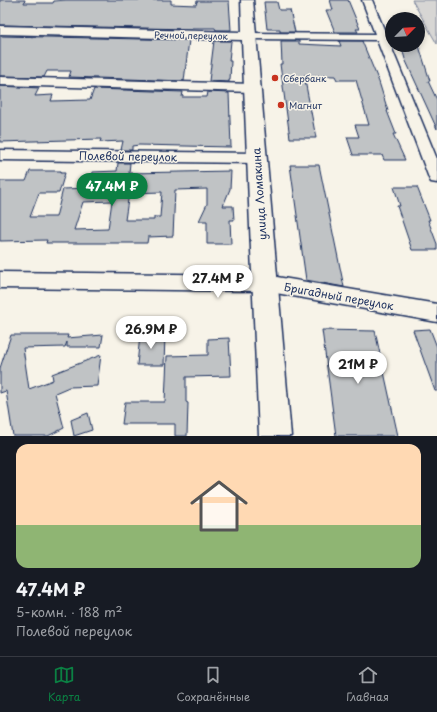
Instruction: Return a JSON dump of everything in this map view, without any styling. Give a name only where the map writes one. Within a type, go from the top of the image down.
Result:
[{"type":"main road","name":"улица Ломакина","points":[[247,0],[275,436]]},
{"type":"main road","name":"Речной переулок","points":[[0,30],[249,36]]},
{"type":"street","points":[[367,0],[437,178]]},
{"type":"street","name":"Речной переулок","points":[[249,36],[382,37]]},
{"type":"street","points":[[0,81],[253,88]]},
{"type":"street","name":"Полевой переулок","points":[[0,155],[257,158]]},
{"type":"street","name":"Бригадный переулок","points":[[0,280],[265,283],[437,313]]},
{"type":"shaded area","points":[[412,0],[437,0],[437,44],[425,23],[425,12],[419,12]]},
{"type":"building","points":[[0,0],[25,0],[24,3],[53,3],[54,1],[66,0],[171,0],[171,4],[196,5],[197,1],[229,1],[231,30],[216,30],[215,28],[192,29],[0,25]]},
{"type":"building","points":[[330,0],[348,0],[360,29],[356,29],[358,32],[335,32],[326,10],[333,10]]},
{"type":"building","points":[[264,2],[277,2],[279,10],[290,10],[295,32],[280,32],[280,29],[267,29]]},
{"type":"building","points":[[0,36],[189,40],[184,81],[69,77],[71,71],[47,71],[44,77],[0,76]]},
{"type":"building","points":[[214,41],[231,41],[229,82],[209,81]]},
{"type":"building","points":[[281,41],[299,41],[299,44],[341,46],[339,41],[362,41],[379,82],[387,111],[396,134],[393,134],[405,160],[384,160],[382,155],[353,155],[347,137],[359,137],[355,125],[369,125],[356,80],[337,80],[335,76],[304,75],[316,138],[290,138],[280,64],[282,64]]},
{"type":"building","points":[[403,52],[421,52],[430,81],[428,81],[437,100],[437,129]]},
{"type":"building","points":[[0,86],[39,88],[35,96],[53,95],[51,101],[90,100],[94,89],[183,92],[182,97],[207,97],[208,92],[229,93],[231,147],[139,145],[132,146],[132,150],[121,150],[123,141],[100,142],[101,139],[0,142]]},
{"type":"building","points":[[118,163],[130,163],[129,173],[231,171],[230,189],[223,206],[233,206],[234,220],[230,220],[231,244],[207,244],[207,221],[199,221],[207,204],[207,189],[175,190],[173,236],[148,237],[147,243],[46,243],[47,240],[0,241],[0,181],[26,181],[30,171],[61,171],[60,173],[65,173],[59,193],[39,193],[30,217],[56,217],[63,189],[89,188],[93,172],[117,171]],"holes":[[[162,192],[160,217],[154,217],[154,220],[125,220],[129,193]],[[112,201],[108,229],[74,230],[83,202]]]},
{"type":"building","points":[[290,165],[319,165],[344,287],[306,280]]},
{"type":"building","points":[[394,187],[417,187],[430,220],[428,220],[437,244],[437,250],[412,250],[397,206],[400,206]]},
{"type":"building","points":[[430,329],[437,347],[437,391],[435,391],[413,330]]},
{"type":"building","points":[[322,330],[375,331],[398,436],[336,436]]},
{"type":"building","points":[[11,335],[68,335],[67,338],[103,335],[101,347],[67,347],[67,342],[65,347],[23,348],[29,389],[53,380],[52,374],[101,355],[97,386],[69,387],[55,393],[64,428],[48,436],[13,436],[6,391],[0,393],[0,368]]},
{"type":"building","points":[[140,335],[165,335],[164,365],[137,365]]},
{"type":"building","points":[[229,338],[231,376],[186,377],[186,402],[188,403],[187,436],[175,436],[175,424],[122,424],[125,402],[165,402],[167,356],[208,355],[208,339]]},
{"type":"building","points":[[88,413],[92,430],[74,436],[71,420]]},
{"type":"place","name":"Сбербанк","points":[[275,78]]},
{"type":"place","name":"Магнит","points":[[281,105]]}]
